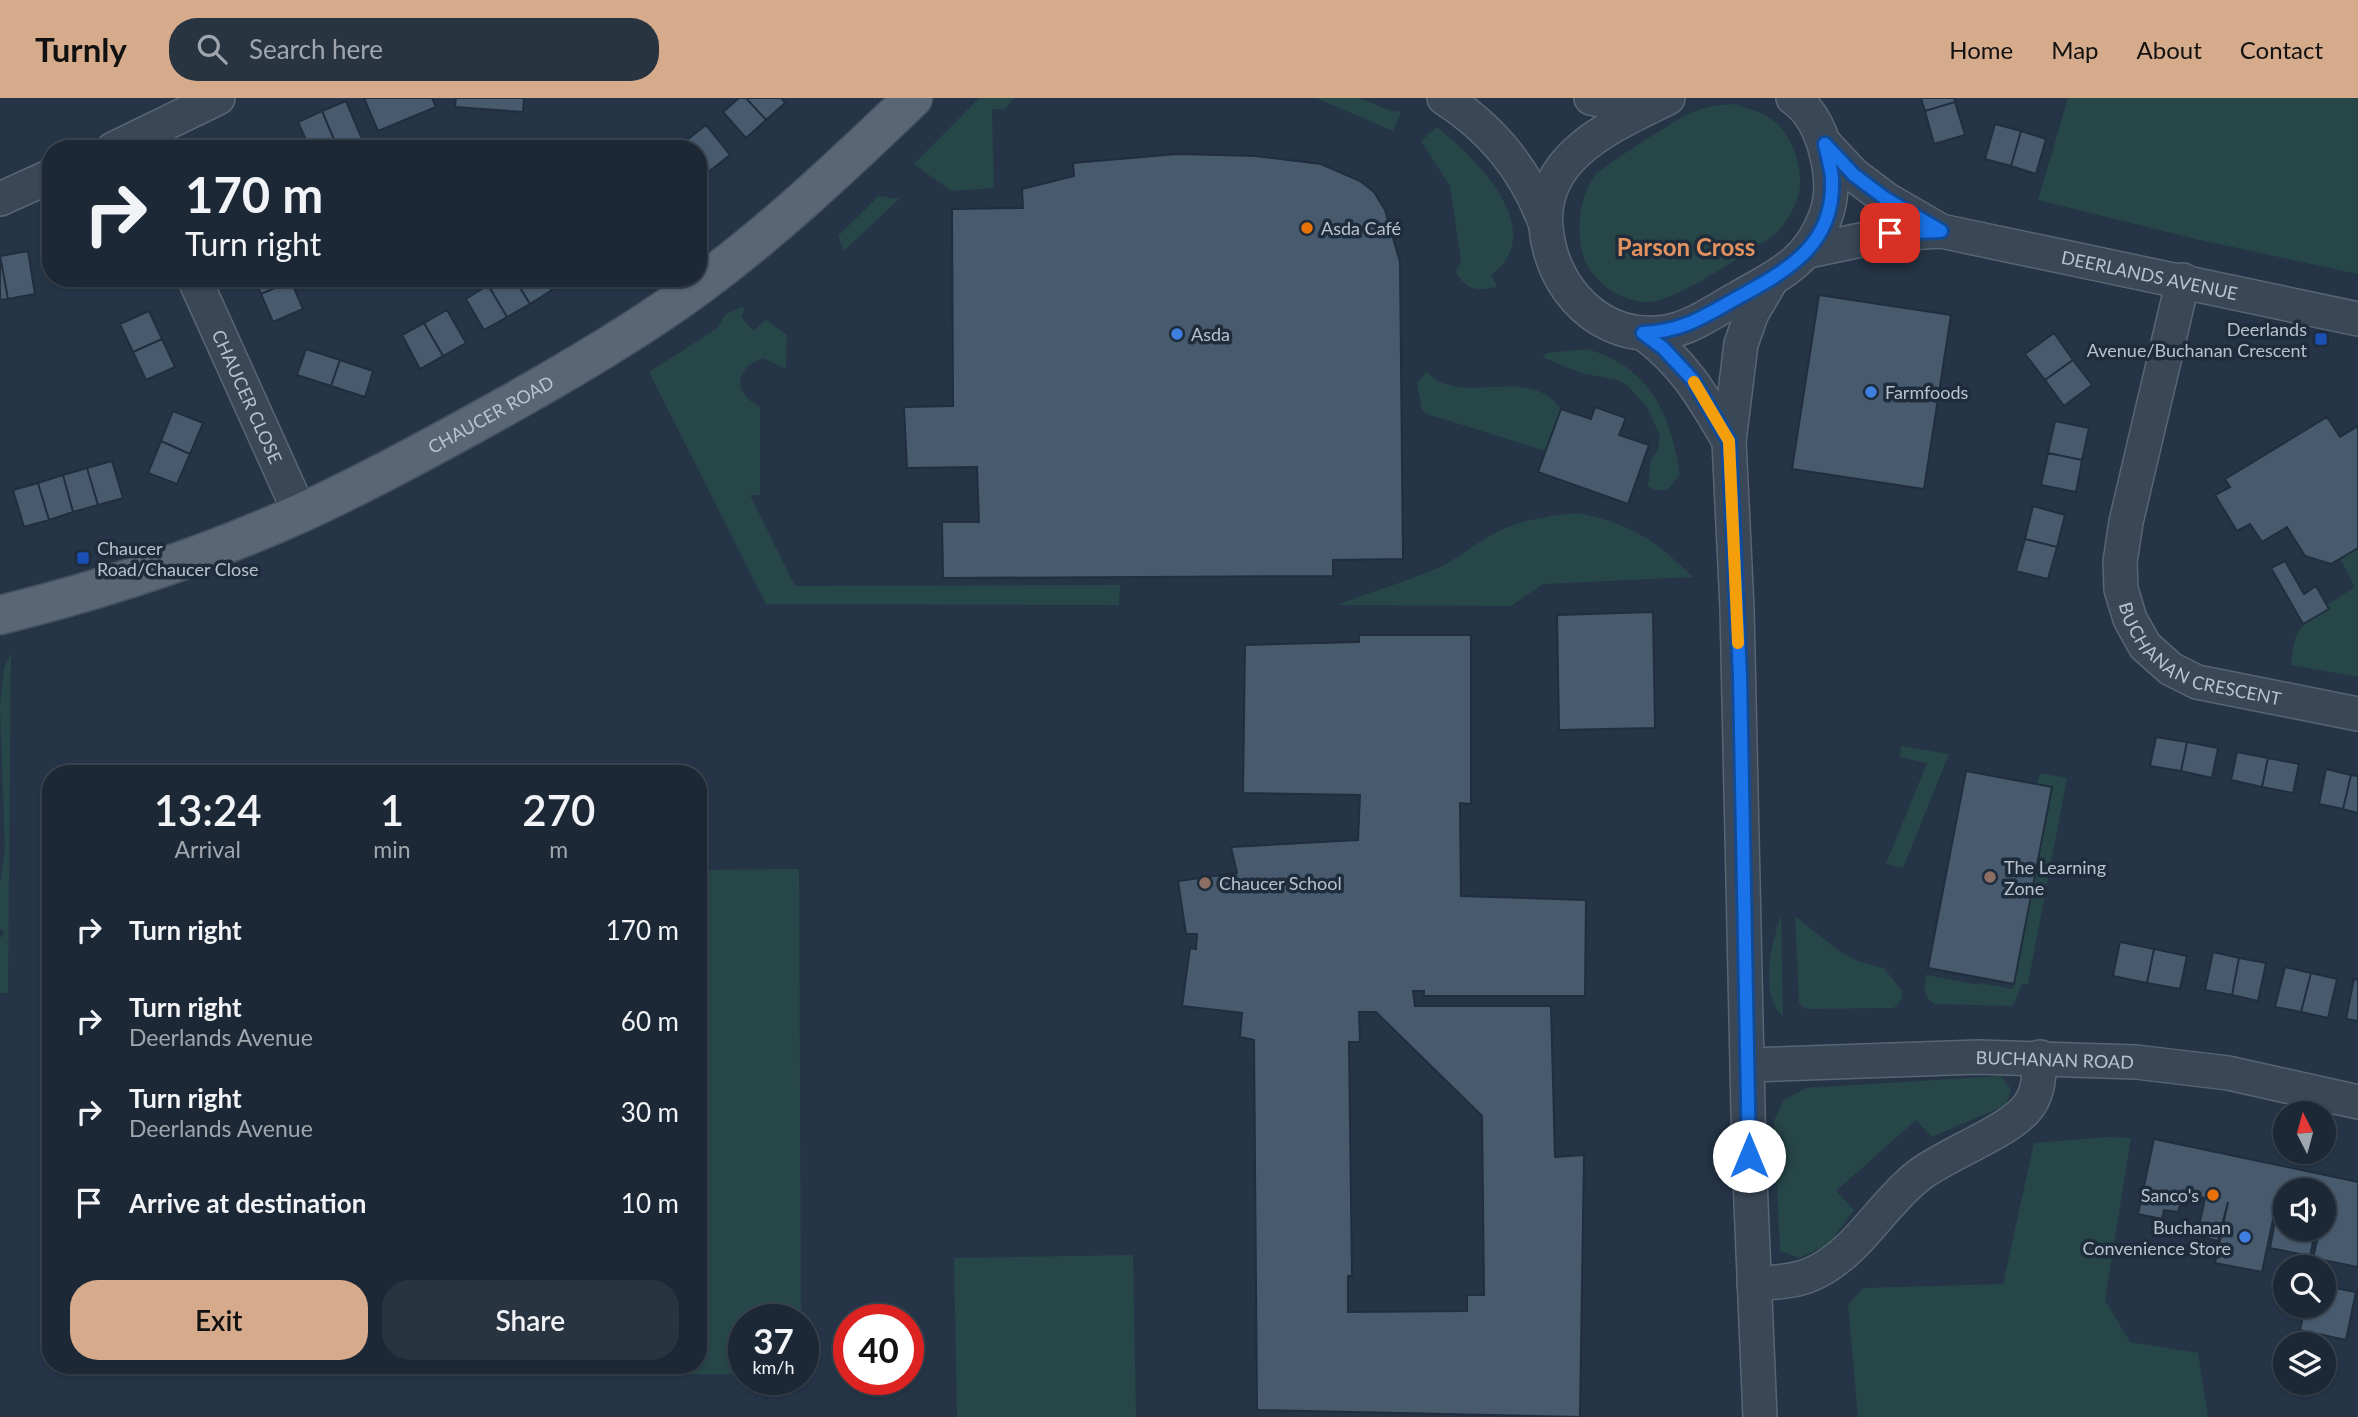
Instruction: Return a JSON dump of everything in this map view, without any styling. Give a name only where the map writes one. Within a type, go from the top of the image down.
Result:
[{"type":"main road","name":"CHAUCER ROAD","points":[[707,279],[837,171],[914,98]]},
{"type":"main road","name":"CHAUCER ROAD","points":[[0,615],[200,554],[300,513],[407,461],[601,353],[696,287]]},
{"type":"street","points":[[138,140],[218,98]]},
{"type":"street","points":[[1444,98],[1484,129],[1517,165],[1537,200],[1545,223]]},
{"type":"street","points":[[1591,98],[1620,104],[1663,100]]},
{"type":"street","name":"DEERLANDS AVENUE","points":[[1793,98],[1819,123],[1854,175],[1886,199],[1941,231]]},
{"type":"street","points":[[1663,100],[1587,142],[1564,163],[1549,192],[1545,223],[1547,243],[1558,276],[1578,303],[1608,325],[1643,333],[1668,332],[1695,322],[1790,268],[1808,251],[1817,238],[1830,206],[1833,179],[1819,123]]},
{"type":"street","points":[[0,199],[42,180]]},
{"type":"street","name":"DEERLANDS AVENUE","points":[[1808,251],[1890,233],[1941,231],[2358,319]]},
{"type":"street","points":[[1760,1417],[1754,1284],[1740,676],[1729,441],[1741,344],[1752,313],[1772,279]]},
{"type":"street","name":"BUCHANAN CRESCENT","points":[[2183,280],[2126,522],[2120,562],[2121,589],[2130,619],[2145,646],[2171,669],[2197,682],[2358,714]]},
{"type":"street","name":"CHAUCER CLOSE","points":[[198,287],[300,513]]},
{"type":"street","points":[[1643,333],[1663,348],[1693,380],[1729,441]]},
{"type":"street","name":"BUCHANAN ROAD","points":[[1749,1065],[1978,1057],[2136,1062],[2228,1073],[2358,1102]]},
{"type":"street","points":[[1754,1284],[1812,1274],[1835,1260],[1917,1177],[1948,1156],[2015,1120],[2031,1103],[2038,1080],[2040,1058]]},
{"type":"green space","points":[[979,98],[1014,98],[1005,109],[992,109],[994,188],[951,191],[914,164]]},
{"type":"green space","points":[[1316,98],[1360,98],[1388,110],[1401,112],[1393,131]]},
{"type":"green space","points":[[2068,98],[2358,98],[2358,274],[2200,240],[2038,200]]},
{"type":"green space","points":[[1735,104],[1762,113],[1781,128],[1792,145],[1800,185],[1795,204],[1785,222],[1777,233],[1733,262],[1664,299],[1641,302],[1620,296],[1594,276],[1581,248],[1580,215],[1590,184],[1600,171],[1625,153],[1686,116],[1708,107]]},
{"type":"green space","points":[[1437,127],[1487,176],[1501,196],[1510,217],[1513,237],[1507,257],[1491,275],[1497,287],[1473,288],[1464,283],[1456,272],[1461,261],[1450,186],[1421,141]]},
{"type":"green space","points":[[879,196],[899,199],[844,251],[838,236]]},
{"type":"green space","points":[[742,307],[745,310],[741,317],[753,331],[766,320],[787,335],[786,369],[763,358],[746,368],[740,381],[745,395],[760,407],[760,495],[750,495],[795,586],[1120,585],[1119,605],[766,604],[649,372],[716,329],[726,314]]},
{"type":"green space","points":[[1587,349],[1609,357],[1627,368],[1654,396],[1671,432],[1680,475],[1667,490],[1655,490],[1648,486],[1651,460],[1658,450],[1660,436],[1647,407],[1629,387],[1618,380],[1581,373],[1542,357],[1547,353]]},
{"type":"green space","points":[[1426,371],[1440,382],[1457,387],[1513,387],[1531,389],[1547,395],[1561,409],[1546,451],[1427,414],[1422,409],[1417,384]]},
{"type":"green space","points":[[1577,513],[1612,522],[1641,535],[1693,577],[1543,584],[1511,606],[1337,605],[1438,568],[1486,538],[1513,525],[1544,517]]},
{"type":"green space","points":[[2358,548],[2358,677],[2291,665],[2296,636],[2304,625],[2329,609],[2327,605],[2355,587],[2340,558]]},
{"type":"green space","points":[[11,653],[8,993],[0,993],[0,938],[5,933],[0,928],[0,883],[5,850],[0,707],[4,668]]},
{"type":"green space","points":[[1901,746],[1949,754],[1903,868],[1886,864],[1927,763],[1900,757]]},
{"type":"green space","points":[[2040,773],[2067,778],[2028,984],[2022,984],[2013,1006],[1935,1004],[1928,999],[1925,992],[1926,975],[2013,989],[2052,788],[2037,784]]},
{"type":"green space","points":[[799,869],[801,1304],[728,1304],[728,1374],[478,1375],[707,1374],[707,870]]},
{"type":"green space","points":[[1781,915],[1783,1017],[1775,1007],[1769,982],[1771,953]]},
{"type":"green space","points":[[1795,916],[1835,948],[1857,961],[1884,968],[1902,991],[1902,998],[1894,1008],[1806,1009],[1799,1003]]},
{"type":"green space","points":[[2001,1076],[2011,1089],[2006,1105],[1932,1137],[1916,1120],[1836,1191],[1854,1210],[1829,1244],[1800,1258],[1780,1251],[1774,1121],[1784,1100],[1806,1088]]},
{"type":"green space","points":[[2107,1137],[2131,1138],[2105,1300],[2130,1342],[2198,1353],[2208,1417],[1858,1417],[1848,1305],[1863,1288],[2003,1284],[2034,1143]]},
{"type":"green space","points":[[1133,1255],[1136,1417],[957,1417],[954,1258]]},
{"type":"building","points":[[364,98],[432,98],[436,107],[378,131]]},
{"type":"building","points":[[456,98],[524,98],[523,112],[455,107]]},
{"type":"building","points":[[739,98],[746,98],[766,120],[746,138],[723,112]]},
{"type":"building","points":[[746,98],[781,98],[785,103],[766,120]]},
{"type":"building","points":[[1921,98],[1954,98],[1955,102],[1925,111]]},
{"type":"building","points":[[346,101],[362,139],[334,140],[322,111]]},
{"type":"building","points":[[1955,102],[1965,135],[1934,144],[1925,111]]},
{"type":"building","points":[[322,111],[334,140],[306,140],[298,122]]},
{"type":"building","points":[[1995,124],[2021,131],[2011,166],[1985,159]]},
{"type":"building","points":[[706,125],[730,155],[707,173],[707,140],[687,140]]},
{"type":"building","points":[[2021,131],[2046,139],[2036,174],[2011,166]]},
{"type":"building","name":"Asda","points":[[1177,154],[1255,156],[1321,164],[1360,181],[1374,192],[1385,210],[1400,262],[1403,559],[1333,560],[1333,576],[943,578],[942,522],[979,522],[977,467],[907,468],[904,407],[953,406],[952,209],[1023,208],[1022,189],[1074,176],[1073,163]]},
{"type":"building","points":[[28,251],[35,294],[8,299],[0,256]]},
{"type":"building","points":[[0,256],[8,299],[0,300]]},
{"type":"building","points":[[258,287],[277,287],[261,294]]},
{"type":"building","points":[[277,287],[294,287],[303,309],[273,322],[261,294]]},
{"type":"building","points":[[489,287],[520,287],[530,304],[507,317]]},
{"type":"building","points":[[489,287],[507,317],[484,330],[466,299]]},
{"type":"building","points":[[520,287],[550,287],[552,290],[530,304]]},
{"type":"building","name":"Farmfoods","points":[[1819,295],[1951,315],[1924,489],[1792,469]]},
{"type":"building","points":[[447,310],[466,343],[443,356],[424,323]]},
{"type":"building","points":[[149,311],[162,339],[133,352],[120,324]]},
{"type":"building","points":[[424,323],[443,356],[420,369],[402,335]]},
{"type":"building","points":[[2054,333],[2073,360],[2045,380],[2025,354]]},
{"type":"building","points":[[162,339],[175,367],[146,380],[133,352]]},
{"type":"building","points":[[306,349],[340,360],[331,386],[297,375]]},
{"type":"building","points":[[340,360],[373,371],[365,397],[331,386]]},
{"type":"building","points":[[2073,360],[2092,385],[2064,406],[2045,380]]},
{"type":"building","points":[[1595,407],[1626,418],[1619,435],[1649,445],[1628,504],[1538,472],[1561,409],[1591,419]]},
{"type":"building","points":[[173,411],[203,423],[190,454],[161,441]]},
{"type":"building","points":[[2327,417],[2340,437],[2358,426],[2358,548],[2331,564],[2305,556],[2287,527],[2262,542],[2250,524],[2237,531],[2215,495],[2230,487],[2225,479]]},
{"type":"building","points":[[2055,421],[2089,428],[2082,460],[2048,453]]},
{"type":"building","points":[[161,441],[190,454],[177,484],[148,473]]},
{"type":"building","points":[[2048,453],[2082,460],[2076,492],[2041,485]]},
{"type":"building","points":[[112,461],[123,498],[98,505],[87,468]]},
{"type":"building","points":[[87,468],[98,505],[73,512],[63,475]]},
{"type":"building","points":[[63,475],[73,512],[49,520],[38,483]]},
{"type":"building","points":[[38,483],[49,520],[24,527],[13,490]]},
{"type":"building","points":[[2033,506],[2065,515],[2057,547],[2025,539]]},
{"type":"building","points":[[2025,539],[2057,547],[2048,579],[2016,571]]},
{"type":"building","points":[[2285,561],[2304,594],[2316,586],[2329,609],[2303,624],[2271,568]]},
{"type":"building","points":[[1653,612],[1655,728],[1559,730],[1557,615]]},
{"type":"building","points":[[1359,635],[1471,635],[1471,804],[1460,803],[1461,896],[1586,900],[1585,996],[1424,996],[1424,991],[1413,991],[1415,1006],[1551,1006],[1555,1157],[1584,1155],[1580,1417],[1257,1410],[1254,1040],[1240,1037],[1242,1013],[1182,1006],[1190,948],[1196,949],[1197,934],[1186,934],[1178,881],[1237,873],[1231,847],[1358,840],[1360,795],[1243,793],[1245,645],[1359,642]],"holes":[[[1359,1012],[1376,1012],[1482,1116],[1484,1295],[1467,1295],[1467,1311],[1348,1312],[1348,1276],[1352,1276],[1349,1042],[1360,1042]]]},
{"type":"building","points":[[2156,737],[2187,742],[2181,771],[2150,766]]},
{"type":"building","points":[[2187,742],[2218,748],[2212,778],[2181,771]]},
{"type":"building","points":[[2237,752],[2268,758],[2262,787],[2231,780]]},
{"type":"building","points":[[2268,758],[2299,764],[2293,793],[2262,787]]},
{"type":"building","points":[[2326,769],[2351,775],[2343,809],[2319,804]]},
{"type":"building","name":"The Learning Zone","points":[[1966,771],[2052,787],[2014,984],[1928,968]]},
{"type":"building","points":[[2351,775],[2358,776],[2358,813],[2343,809]]},
{"type":"building","points":[[2120,942],[2154,949],[2147,983],[2113,976]]},
{"type":"building","points":[[2154,949],[2187,956],[2180,989],[2147,983]]},
{"type":"building","points":[[2213,952],[2239,958],[2232,995],[2205,990]]},
{"type":"building","points":[[2239,958],[2266,963],[2258,1001],[2232,995]]},
{"type":"building","points":[[2285,967],[2311,973],[2301,1012],[2275,1007]]},
{"type":"building","points":[[2311,973],[2337,979],[2328,1018],[2301,1012]]},
{"type":"building","points":[[2354,979],[2358,980],[2358,1021],[2346,1019]]},
{"type":"building","points":[[2154,1139],[2358,1182],[2358,1267],[2336,1263],[2336,1255],[2314,1255],[2317,1241],[2336,1241],[2336,1178],[2273,1178],[2273,1220],[2262,1272],[2215,1263],[2228,1202],[2218,1241],[2197,1236],[2205,1198],[2188,1195],[2186,1206],[2180,1205],[2178,1212],[2164,1210],[2162,1219],[2138,1214]]},
{"type":"building","points":[[2273,1232],[2273,1241],[2313,1241],[2310,1255],[2270,1248]]},
{"type":"building","points":[[2336,1288],[2356,1292],[2346,1340],[2336,1338],[2336,1332],[2300,1330],[2302,1318],[2336,1318]]},
{"type":"slow traffic","points":[[1694,382],[1729,441],[1738,643]]},
{"type":"place","name":"Asda Café","points":[[1307,228]]},
{"type":"place","name":"Asda","points":[[1177,334]]},
{"type":"place","name":"Deerlands Avenue/Buchanan Crescent","points":[[2321,339]]},
{"type":"place","name":"Farmfoods","points":[[1871,392]]},
{"type":"place","name":"Chaucer Road/Chaucer Close","points":[[83,558]]},
{"type":"place","name":"The Learning Zone","points":[[1990,877]]},
{"type":"place","name":"Chaucer School","points":[[1205,883]]},
{"type":"place","name":"Sanco's","points":[[2213,1195]]},
{"type":"place","name":"Buchanan Convenience Store","points":[[2245,1237]]},
{"type":"district","name":"Parson Cross","points":[[1686,246]]},
{"type":"route","points":[[1749,1156],[1740,676],[1729,441],[1693,380],[1663,348],[1643,333],[1668,332],[1695,322],[1790,268],[1808,251],[1817,238],[1830,206],[1833,179],[1825,144],[1854,175],[1886,199],[1941,231],[1890,233]]}]
